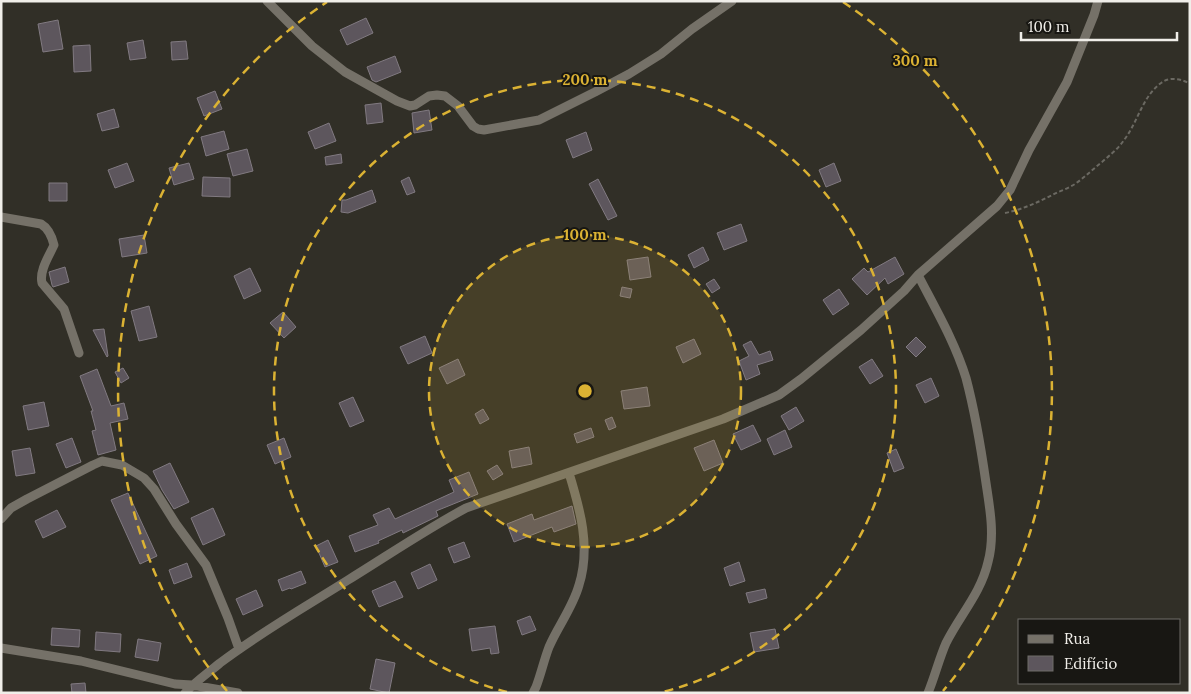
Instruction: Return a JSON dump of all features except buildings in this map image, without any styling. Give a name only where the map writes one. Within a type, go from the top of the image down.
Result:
[{"type":"street","points":[[268,1],[312,46],[345,72],[397,101],[410,106],[429,96],[437,94],[445,96],[458,106],[473,126],[484,130],[539,120],[586,97],[661,54],[732,1]]},
{"type":"street","points":[[185,693],[192,685],[271,627],[439,522],[466,508],[723,419],[779,395],[801,380],[861,330],[904,291],[918,275],[985,218],[1010,190],[1029,150],[1070,74],[1098,1]]},
{"type":"street","points":[[1,217],[41,224],[50,234],[54,245],[41,280],[63,307],[79,353]]},
{"type":"street","points":[[918,275],[949,337],[966,378],[981,448],[992,523],[989,562],[972,601],[940,657],[934,681],[928,693]]},
{"type":"street","points":[[1,519],[11,508],[93,465],[102,462],[122,465],[144,478],[206,565],[239,649]]},
{"type":"street","points":[[534,693],[548,649],[576,594],[582,576],[584,556],[582,522],[569,472]]},
{"type":"street","points":[[1,648],[81,662],[175,684],[238,693]]},
{"type":"path","points":[[1002,214],[1019,210],[1074,185],[1124,142],[1135,123],[1142,105],[1152,91],[1163,81],[1174,78],[1190,84]]}]
